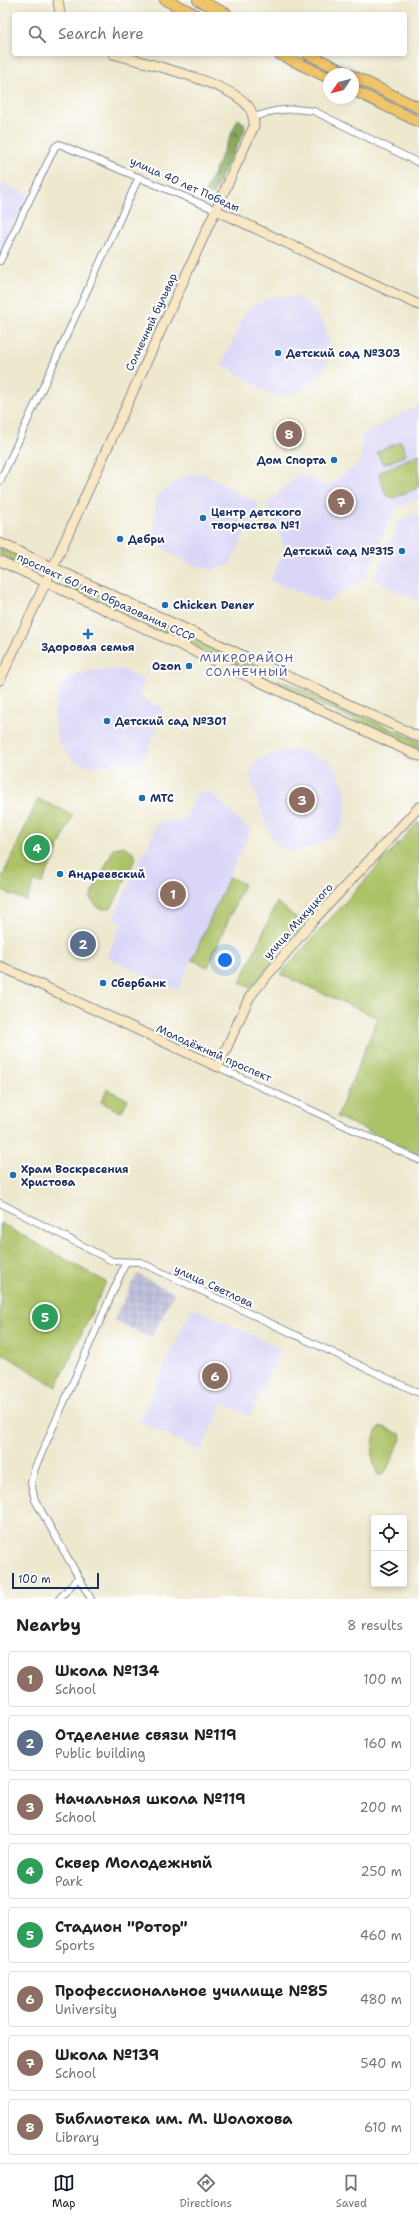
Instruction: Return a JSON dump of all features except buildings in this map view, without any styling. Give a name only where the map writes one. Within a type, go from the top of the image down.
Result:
[{"type":"main road","points":[[58,0],[60,12]]},
{"type":"main road","points":[[165,0],[191,12]]},
{"type":"main road","points":[[198,0],[223,12]]},
{"type":"main road","points":[[120,56],[219,86],[237,96],[248,106],[254,117]]},
{"type":"main road","points":[[283,56],[323,75]]},
{"type":"main road","points":[[312,56],[337,68]]},
{"type":"main road","points":[[359,79],[419,108]]},
{"type":"main road","points":[[359,93],[419,122]]},
{"type":"main road","name":"Солнечный бульвар","points":[[0,680],[46,583],[254,126],[254,117]]},
{"type":"main road","name":"улица 40 лет Победы","points":[[216,210],[419,305]]},
{"type":"main road","name":"проспект 60 лет Образования СССР","points":[[0,543],[419,737]]},
{"type":"main road","name":"проспект 60 лет Образования СССР","points":[[0,561],[419,756]]},
{"type":"main road","points":[[269,685],[276,672]]},
{"type":"main road","name":"улица Микуцкого","points":[[218,1067],[254,990],[311,923],[419,806]]},
{"type":"main road","name":"Молодёжный проспект","points":[[0,966],[218,1067]]},
{"type":"street","points":[[254,117],[274,111],[295,109],[314,111],[419,163]]},
{"type":"street","name":"улица 40 лет Победы","points":[[0,261],[52,153],[59,144],[216,210]]},
{"type":"street","points":[[0,481],[139,177]]},
{"type":"street","name":"Молодёжный проспект","points":[[218,1067],[419,1160]]},
{"type":"street","name":"улица Светлова","points":[[0,1202],[112,1261],[140,1262],[419,1393]]},
{"type":"street","points":[[90,1599],[36,1500],[31,1484],[33,1472],[126,1262]]},
{"type":"street","points":[[59,1599],[78,1578]]},
{"type":"shaded area","points":[[0,182],[28,195],[0,253]]},
{"type":"shaded area","name":"Детский сад №303","points":[[280,296],[296,298],[307,303],[324,325],[329,342],[328,363],[307,388],[286,396],[272,395],[222,364],[246,311],[269,298]]},
{"type":"shaded area","points":[[419,405],[419,498],[395,509],[364,579],[325,602],[270,581],[285,549],[267,505],[299,473],[327,487],[361,462],[362,435]]},
{"type":"shaded area","name":"Центр детского творчества №1","points":[[202,473],[259,504],[230,565],[212,569],[194,565],[172,555],[158,543],[154,533],[156,500],[165,489],[183,477]]},
{"type":"shaded area","name":"Детский сад №315","points":[[413,514],[419,517],[419,601],[373,580],[399,522]]},
{"type":"shaded area","name":"Детский сад №301","points":[[121,669],[145,680],[138,697],[164,709],[143,762],[94,766],[73,761],[58,741],[55,729],[54,712],[59,687],[71,677],[88,671]]},
{"type":"shaded area","points":[[285,750],[299,750],[329,760],[339,774],[345,790],[346,811],[340,830],[326,841],[300,851],[288,851],[281,848],[273,839],[264,820],[250,777],[252,768],[257,762],[264,757]]},
{"type":"shaded area","points":[[201,791],[212,794],[250,830],[178,990],[107,957],[122,922],[113,918],[158,823],[184,820],[197,794]]},
{"type":"shaded area","points":[[137,1274],[174,1293],[151,1338],[114,1320]]},
{"type":"shaded area","points":[[192,1307],[281,1349],[250,1416],[223,1403],[201,1451],[139,1422]]},
{"type":"green space","points":[[238,119],[244,123],[245,130],[213,195],[205,192]]},
{"type":"green space","points":[[401,441],[406,455],[383,465],[377,452]]},
{"type":"green space","points":[[419,454],[419,487],[394,498],[387,496],[379,477],[380,472]]},
{"type":"green space","points":[[0,548],[40,566],[43,568],[42,572],[37,573],[0,555]]},
{"type":"green space","points":[[69,579],[144,614],[140,622],[65,589]]},
{"type":"green space","points":[[147,616],[240,660],[238,666],[143,624]]},
{"type":"green space","points":[[243,661],[265,671],[267,675],[263,677],[241,667]]},
{"type":"green space","points":[[278,679],[419,741],[419,750],[280,686],[277,683]]},
{"type":"green space","points":[[38,799],[73,815],[42,884],[35,881],[26,901],[0,889],[0,882]]},
{"type":"green space","points":[[419,821],[419,1154],[337,1117],[378,1018],[280,974]]},
{"type":"green space","points":[[124,846],[136,857],[112,907],[105,909],[99,908],[90,898],[114,848]]},
{"type":"green space","points":[[229,877],[244,884],[208,967],[192,960]]},
{"type":"green space","points":[[277,902],[304,924],[251,988],[240,983]]},
{"type":"green space","points":[[107,1089],[128,1100],[121,1112],[101,1102]]},
{"type":"green space","points":[[0,1223],[106,1282],[56,1387],[0,1352]]},
{"type":"green space","points":[[381,1426],[400,1434],[401,1439],[385,1473],[378,1475],[372,1449],[374,1436]]},
{"type":"place","name":"Детский сад №303","points":[[278,353]]},
{"type":"place","name":"Библиотека им. М. Шолохова","points":[[289,434]]},
{"type":"place","name":"Дом Спорта","points":[[334,460]]},
{"type":"place","name":"Школа №139","points":[[341,502]]},
{"type":"place","name":"Центр детского творчества №1","points":[[203,518]]},
{"type":"place","name":"Дебри","points":[[120,539]]},
{"type":"place","name":"Детский сад №315","points":[[402,551]]},
{"type":"place","name":"Chicken Dener","points":[[165,605]]},
{"type":"place","name":"Здоровая семья","points":[[88,634]]},
{"type":"place","name":"Ozon","points":[[189,666]]},
{"type":"place","name":"Детский сад №301","points":[[107,721]]},
{"type":"place","name":"МТС","points":[[142,798]]},
{"type":"place","name":"Начальная школа №119","points":[[302,800]]},
{"type":"place","name":"Сквер Молодежный","points":[[37,848]]},
{"type":"place","name":"Андреевский","points":[[60,874]]},
{"type":"place","name":"Школа №134","points":[[173,894]]},
{"type":"place","name":"Отделение связи №119","points":[[83,944]]},
{"type":"place","name":"Сбербанк","points":[[103,983]]},
{"type":"place","name":"Храм Воскресения Христова","points":[[13,1175]]},
{"type":"place","name":"Стадион \"Ротор\"","points":[[45,1317]]},
{"type":"place","name":"Профессиональное училище №85","points":[[215,1376]]},
{"type":"district","name":"МИКРОРАЙОН СОЛНЕЧНЫЙ","points":[[247,665]]}]
